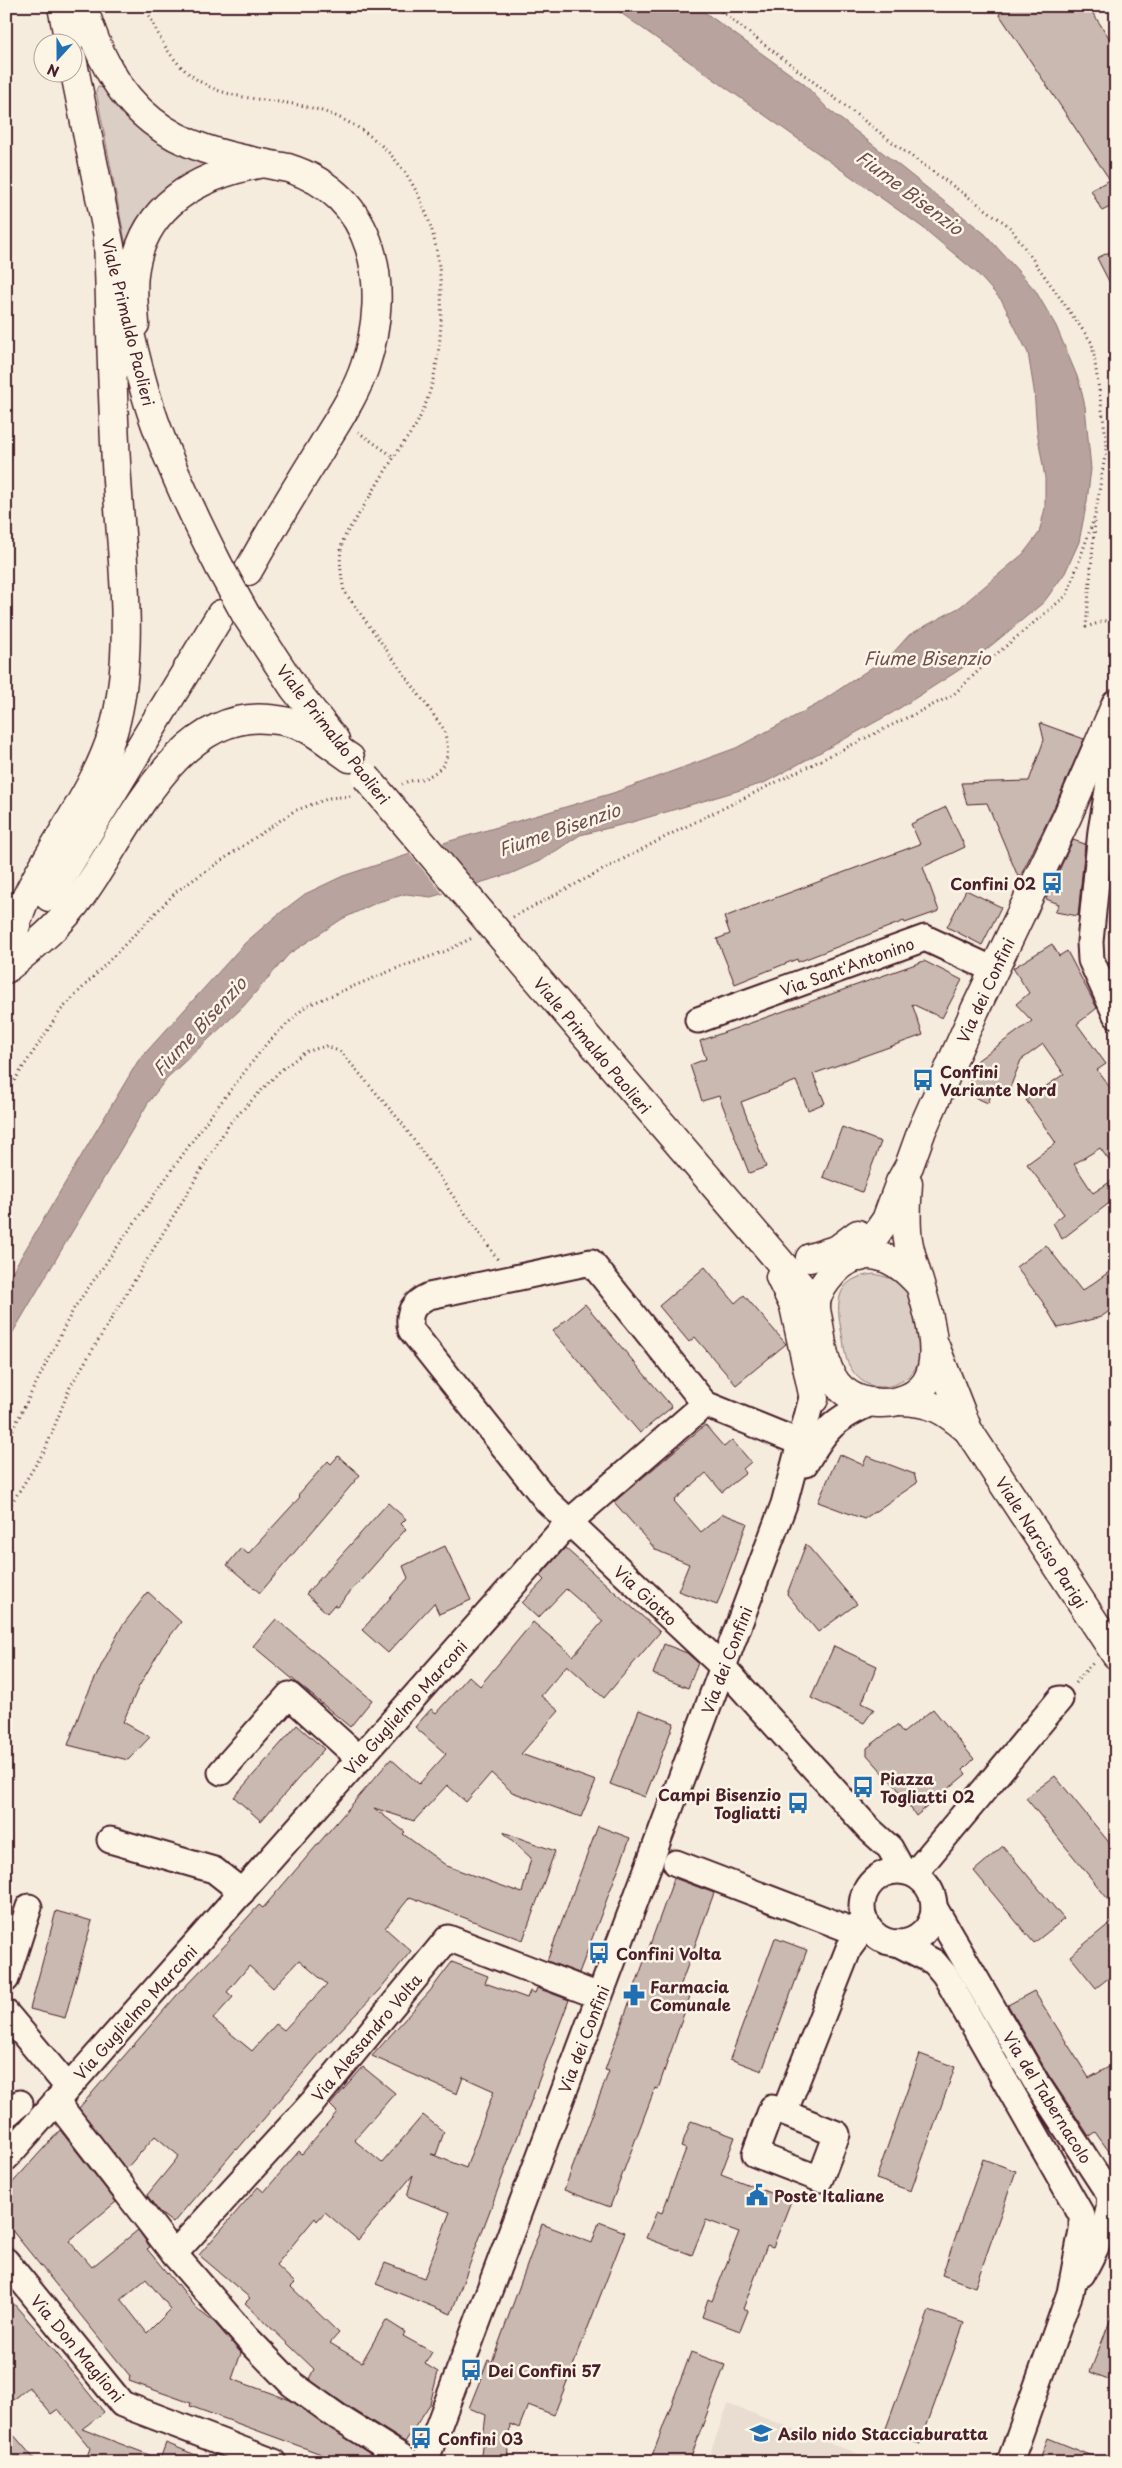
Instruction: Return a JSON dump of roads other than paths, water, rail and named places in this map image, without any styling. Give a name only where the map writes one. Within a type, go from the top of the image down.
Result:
[{"type":"main road","points":[[62,6],[67,32]]},
{"type":"main road","points":[[83,6],[95,43],[111,75],[136,107],[154,122],[194,145],[262,164],[293,170],[331,189],[342,199],[360,224],[372,254],[377,294],[372,338],[355,389],[248,571]]},
{"type":"main road","name":"Viale Primaldo Paolieri","points":[[77,82],[108,238],[137,366],[166,454],[189,508],[220,568],[234,614],[294,688],[356,777],[508,934],[748,1227],[777,1257],[816,1304]]},
{"type":"main road","points":[[137,366],[133,275],[150,227],[162,210],[190,187],[233,169],[262,164]]},
{"type":"main road","points":[[6,960],[24,903],[90,788],[104,757],[117,715],[124,682],[123,571],[117,478],[108,238]]},
{"type":"main road","points":[[6,968],[234,614]]},
{"type":"main road","name":"Via dei Confini","points":[[904,1174],[908,1240],[920,1284],[935,1357],[928,1379],[914,1394],[900,1401],[873,1402],[860,1400],[840,1388],[829,1371],[823,1349],[816,1304],[824,1282],[854,1258],[886,1220],[904,1174],[935,1099],[1067,817],[1116,704]]},
{"type":"main road","points":[[6,968],[48,934],[68,914],[162,774],[208,734],[226,724],[249,719],[279,720],[306,728],[356,777]]},
{"type":"main road","points":[[810,1258],[838,1248],[858,1234],[876,1215],[904,1174]]},
{"type":"main road","points":[[748,1227],[775,1268],[794,1306],[814,1399]]},
{"type":"main road","name":"Viale Primaldo Paolieri","points":[[748,1227],[782,1249],[810,1258],[854,1258]]},
{"type":"main road","points":[[854,1258],[875,1255],[896,1261],[920,1284]]},
{"type":"main road","name":"Viale Narciso Parigi","points":[[934,1345],[968,1430],[1100,1636],[1116,1655]]},
{"type":"main road","name":"Viale Narciso Parigi","points":[[900,1401],[933,1404],[946,1411],[968,1430]]},
{"type":"street","points":[[1116,743],[1101,831],[1090,942],[1091,960],[1116,1015]]},
{"type":"street","points":[[1067,817],[1101,831]]},
{"type":"street","name":"Via Sant'Antonino","points":[[698,1020],[925,938],[994,970]]},
{"type":"street","name":"Via Giotto","points":[[705,1404],[591,1262],[420,1300],[412,1310],[411,1330],[547,1501],[568,1523],[723,1667],[870,1830],[890,1848],[899,1873]]},
{"type":"street","name":"Via dei Confini","points":[[425,2462],[784,1504],[814,1399],[823,1349]]},
{"type":"street","name":"Via dei Confini","points":[[784,1504],[822,1435],[836,1421],[873,1402]]},
{"type":"street","points":[[705,1404],[801,1443]]},
{"type":"street","name":"Via Guglielmo Marconi","points":[[6,2158],[568,1523],[705,1404]]},
{"type":"street","points":[[221,1772],[289,1695],[360,1758]]},
{"type":"street","points":[[784,2113],[844,1959],[863,1929],[864,1898],[871,1883],[899,1873],[1060,1699]]},
{"type":"street","points":[[110,1840],[214,1870],[242,1892]]},
{"type":"street","points":[[676,1862],[897,1942],[914,1939],[926,1931],[931,1921],[934,1907],[926,1885],[899,1873]]},
{"type":"street","points":[[6,1979],[29,1907]]},
{"type":"street","name":"Via del Tabernacolo","points":[[934,1907],[1036,2082],[1108,2194],[1110,2202],[1098,2244],[1070,2293]]},
{"type":"street","name":"Via Alessandro Volta","points":[[174,2254],[313,2102],[448,1938],[600,1996]]},
{"type":"street","name":"Via del Tabernacolo","points":[[897,1942],[934,1962],[945,1975],[1078,2207],[1083,2222],[1070,2293],[1010,2462]]},
{"type":"street","name":"Via Guglielmo Marconi","points":[[6,2013],[62,2094]]},
{"type":"street","points":[[62,2094],[174,2254],[246,2338],[292,2384],[338,2417],[410,2462]]},
{"type":"street","name":"Via Don Maglioni","points":[[6,2261],[122,2404],[274,2462]]},
{"type":"water","name":"Fiume Bisenzio","points":[[611,6],[696,6],[804,84],[828,109],[985,234],[1035,290],[1056,326],[1079,381],[1085,406],[1091,469],[1079,542],[1065,573],[1044,602],[970,663],[892,713],[764,783],[629,823],[580,835],[542,860],[510,874],[431,897],[406,894],[378,902],[342,919],[289,954],[242,1008],[167,1078],[148,1103],[6,1344],[6,1282],[138,1061],[245,943],[276,916],[305,894],[343,876],[450,841],[613,793],[736,748],[816,705],[892,654],[909,635],[960,607],[1023,554],[1039,533],[1045,508],[1045,478],[1037,431],[1034,390],[1028,353],[1002,301],[976,272],[922,227]]},
{"type":"place","name":"Confini 02","points":[[1052,883]]},
{"type":"place","name":"Confini Variante Nord","points":[[923,1080]]},
{"type":"place","name":"Piazza Togliatti 02","points":[[863,1787]]},
{"type":"place","name":"Campi Bisenzio Togliatti","points":[[798,1803]]},
{"type":"place","name":"Confini Volta","points":[[599,1953]]},
{"type":"place","name":"Farmacia Comunale","points":[[634,1995]]},
{"type":"place","name":"Poste Italiane","points":[[757,2195]]},
{"type":"place","name":"Dei Confini 57","points":[[471,2370]]},
{"type":"place","name":"Asilo nido Stacciaburatta","points":[[761,2433]]},
{"type":"place","name":"Confini 03","points":[[421,2438]]}]
